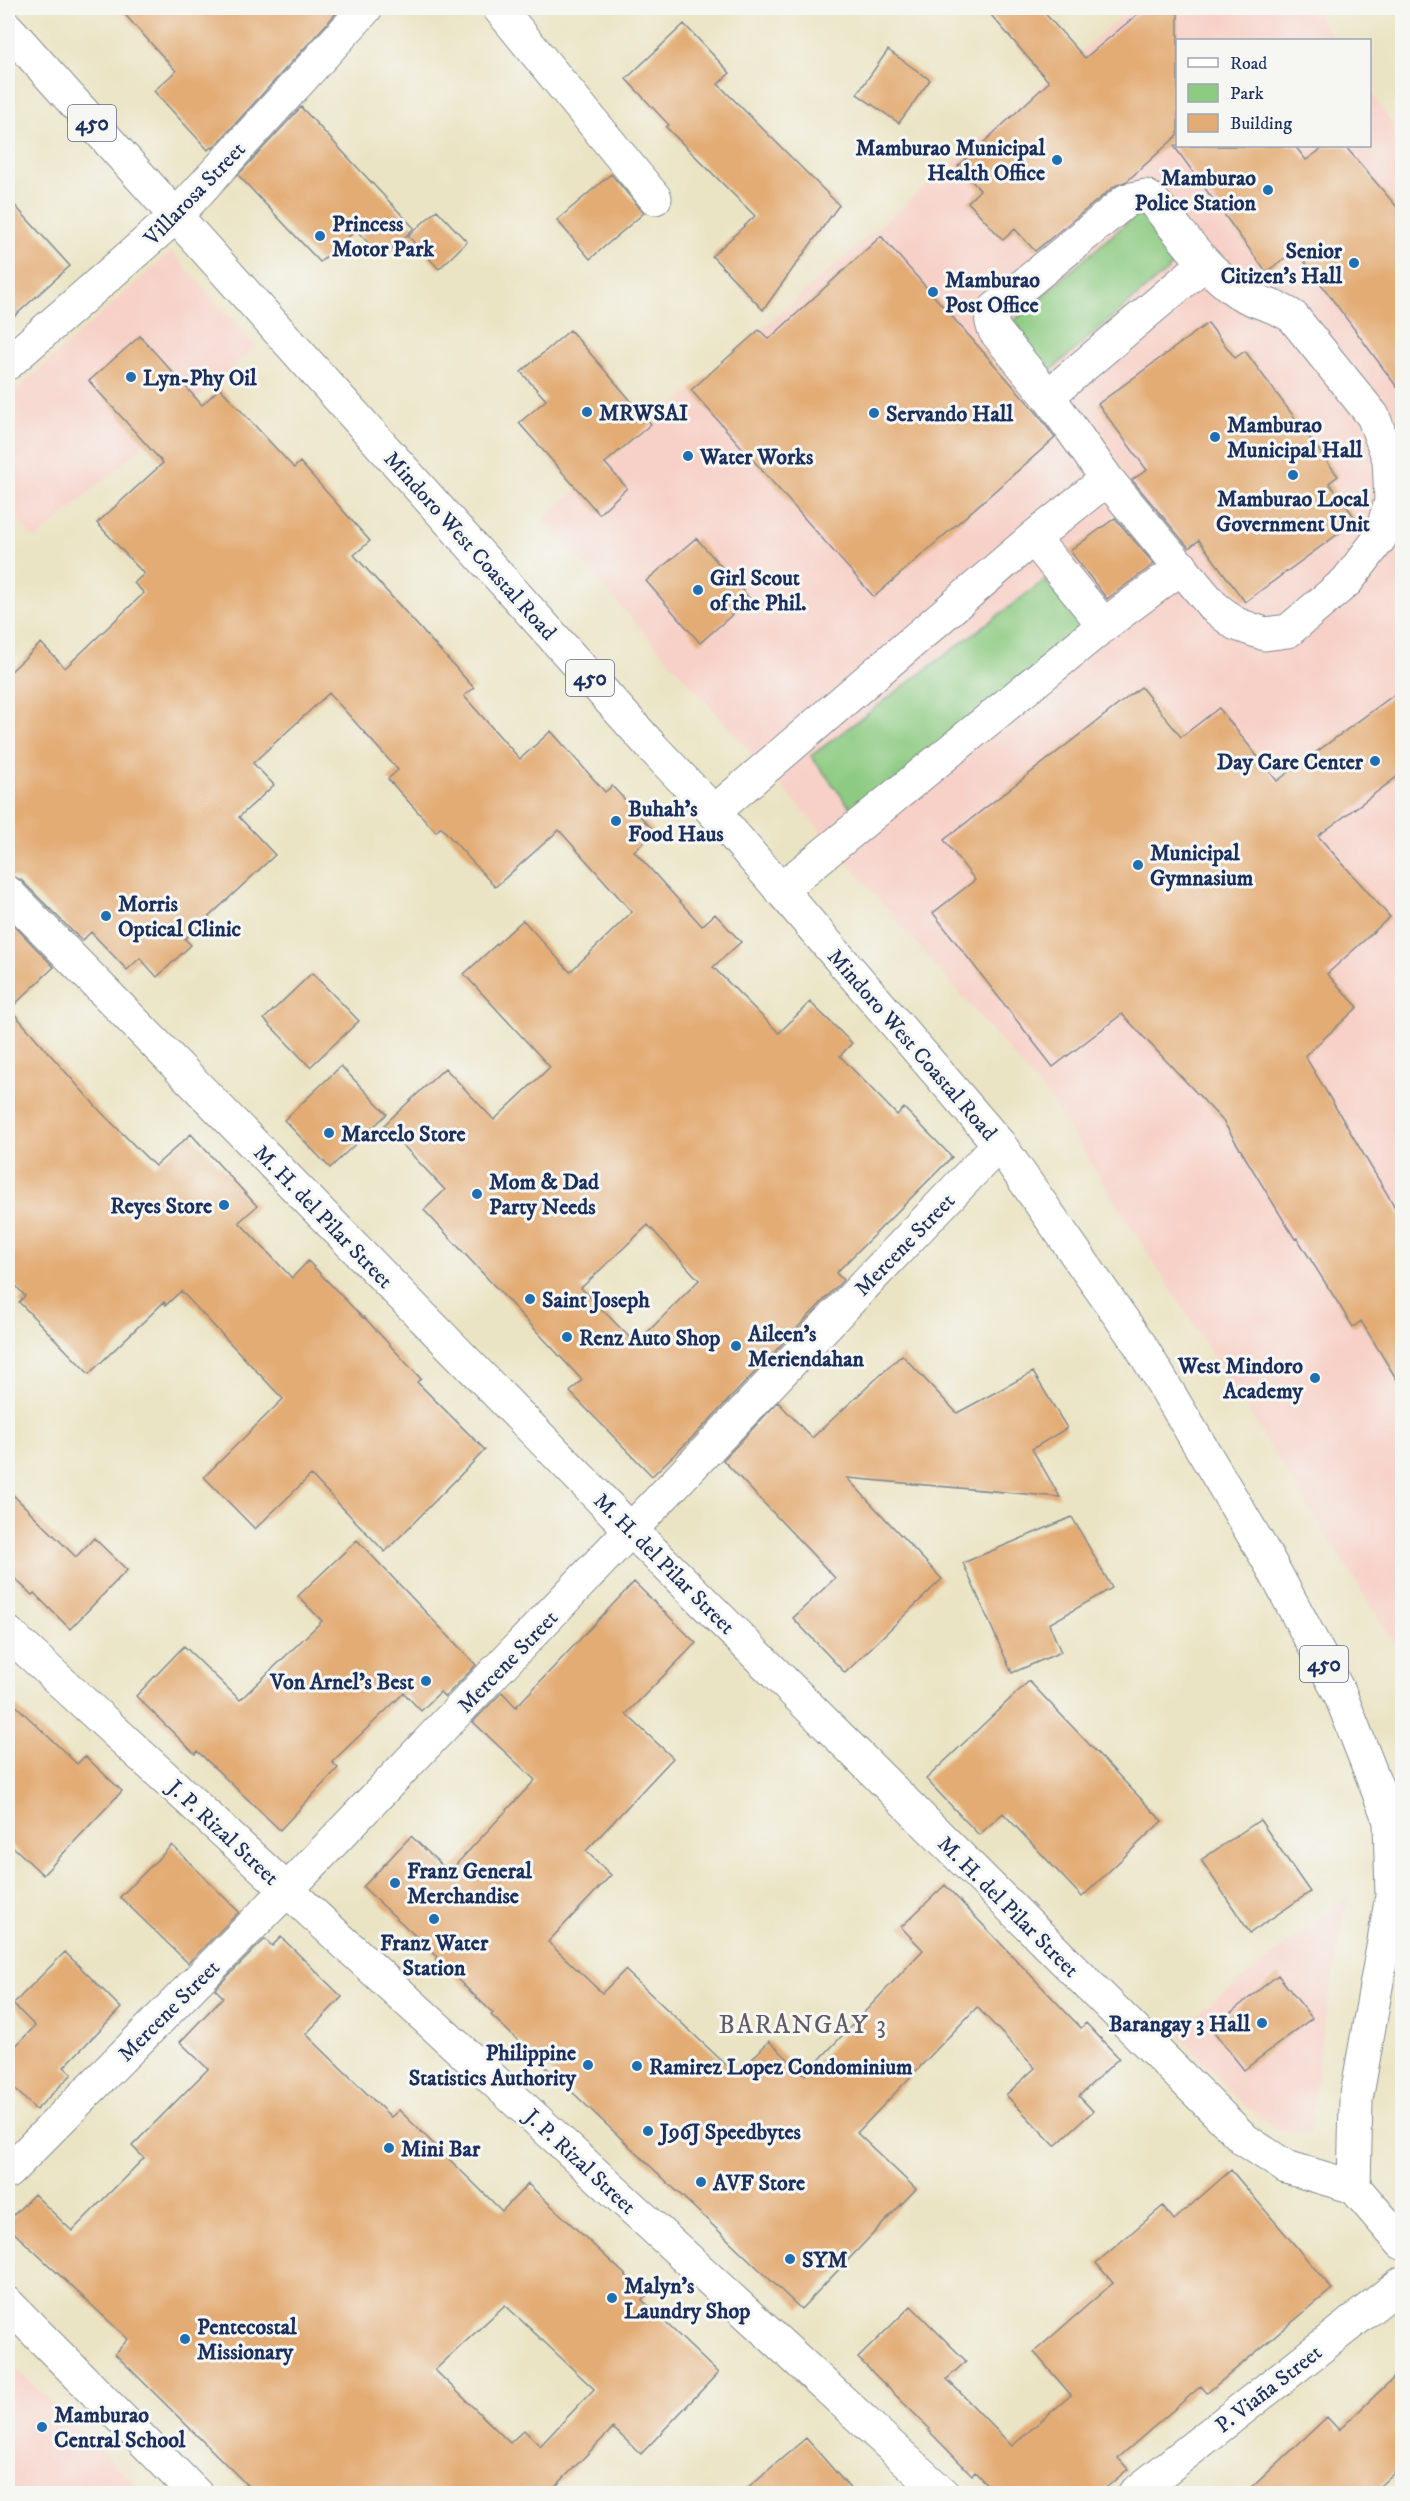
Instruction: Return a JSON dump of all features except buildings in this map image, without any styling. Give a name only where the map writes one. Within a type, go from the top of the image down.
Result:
[{"type":"street","name":"Villarosa Street","points":[[8,363],[176,216],[366,8]]},
{"type":"street","points":[[499,8],[655,198]]},
{"type":"street","name":"Mindoro West Coastal Road","points":[[8,29],[652,747],[714,812],[999,1144],[1140,1345],[1270,1563],[1340,1694],[1390,1821],[1392,1896],[1356,2100],[1354,2187]]},
{"type":"street","points":[[1145,196],[1158,207],[1205,263],[1240,293],[1282,309],[1293,317],[1373,416],[1389,459],[1392,501],[1380,538],[1347,581],[1288,631],[1265,634],[1236,624],[1213,606],[1107,479],[1048,396],[995,331],[991,315],[1035,274],[1127,200],[1145,196]]},
{"type":"street","points":[[1048,396],[1205,263]]},
{"type":"street","points":[[714,812],[1032,538],[1107,479]]},
{"type":"street","points":[[1032,538],[1104,625]]},
{"type":"street","points":[[780,890],[1104,625],[1182,567]]},
{"type":"street","name":"M. H. del Pilar Street","points":[[8,893],[632,1531],[1245,2140],[1286,2167],[1354,2187]]},
{"type":"street","name":"Mercene Street","points":[[8,2172],[287,1890],[999,1144]]},
{"type":"street","name":"J. P. Rizal Street","points":[[8,1633],[943,2493]]},
{"type":"street","points":[[1354,2187],[1402,2243]]},
{"type":"street","name":"P. Viaña Street","points":[[1134,2493],[1402,2283]]},
{"type":"street","points":[[8,2304],[196,2493]]},
{"type":"shaded area","points":[[1131,8],[1313,8],[1334,39],[1176,39],[1176,147],[1371,147],[1371,92],[1402,139],[1402,1655],[1051,1100],[803,811],[543,519]]},
{"type":"shaded area","points":[[171,251],[256,347],[35,540],[8,509],[8,398]]},
{"type":"shaded area","points":[[1348,1897],[1321,2039],[1310,2133],[1275,2129],[1237,2099],[1176,2031]]},
{"type":"shaded area","name":"Mamburao Central School","points":[[8,2360],[144,2493],[8,2493]]},
{"type":"green space","points":[[1149,203],[1191,250],[1042,378],[1001,332]]},
{"type":"green space","points":[[1045,580],[1092,642],[859,819],[811,756]]},
{"type":"place","name":"Mamburao Municipal Health Office","points":[[1057,160]]},
{"type":"place","name":"Mamburao Police Station","points":[[1268,190]]},
{"type":"place","name":"Princess Motor Park","points":[[320,236]]},
{"type":"place","name":"Senior Citizen's Hall","points":[[1354,263]]},
{"type":"place","name":"Mamburao Post Office","points":[[933,292]]},
{"type":"place","name":"Lyn-Phy Oil","points":[[131,377]]},
{"type":"place","name":"MRWSAI","points":[[587,412]]},
{"type":"place","name":"Servando Hall","points":[[874,413]]},
{"type":"place","name":"Mamburao Municipal Hall","points":[[1215,437]]},
{"type":"place","name":"Water Works","points":[[688,456]]},
{"type":"place","name":"Mamburao Local Government Unit","points":[[1293,475]]},
{"type":"place","name":"Girl Scout of the Phil.","points":[[698,590]]},
{"type":"place","name":"Day Care Center","points":[[1375,761]]},
{"type":"place","name":"Buhah's Food Haus","points":[[616,821]]},
{"type":"place","name":"Municipal Gymnasium","points":[[1138,865]]},
{"type":"place","name":"Morris Optical Clinic","points":[[106,916]]},
{"type":"place","name":"Marcelo Store","points":[[329,1133]]},
{"type":"place","name":"Mom & Dad Party Needs","points":[[477,1194]]},
{"type":"place","name":"Reyes Store","points":[[224,1205]]},
{"type":"place","name":"Saint Joseph","points":[[530,1299]]},
{"type":"place","name":"Renz Auto Shop","points":[[567,1337]]},
{"type":"place","name":"Aileen's Meriendahan","points":[[736,1346]]},
{"type":"place","name":"West Mindoro Academy","points":[[1315,1378]]},
{"type":"place","name":"Von Arnel's Best","points":[[426,1681]]},
{"type":"place","name":"Franz General Merchandise","points":[[395,1883]]},
{"type":"place","name":"Franz Water Station","points":[[434,1919]]},
{"type":"place","name":"Barangay 3 Hall","points":[[1262,2023]]},
{"type":"place","name":"Philippine Statistics Authority","points":[[588,2065]]},
{"type":"place","name":"Ramirez Lopez Condominium","points":[[637,2066]]},
{"type":"place","name":"J96J Speedbytes","points":[[648,2131]]},
{"type":"place","name":"Mini Bar","points":[[389,2148]]},
{"type":"place","name":"AVF Store","points":[[701,2182]]},
{"type":"place","name":"SYM","points":[[790,2259]]},
{"type":"place","name":"Malyn's Laundry Shop","points":[[612,2298]]},
{"type":"place","name":"Pentecostal Missionary","points":[[185,2339]]},
{"type":"place","name":"Mamburao Central School","points":[[42,2427]]},
{"type":"district","name":"BARANGAY 3","points":[[803,2024]]}]
